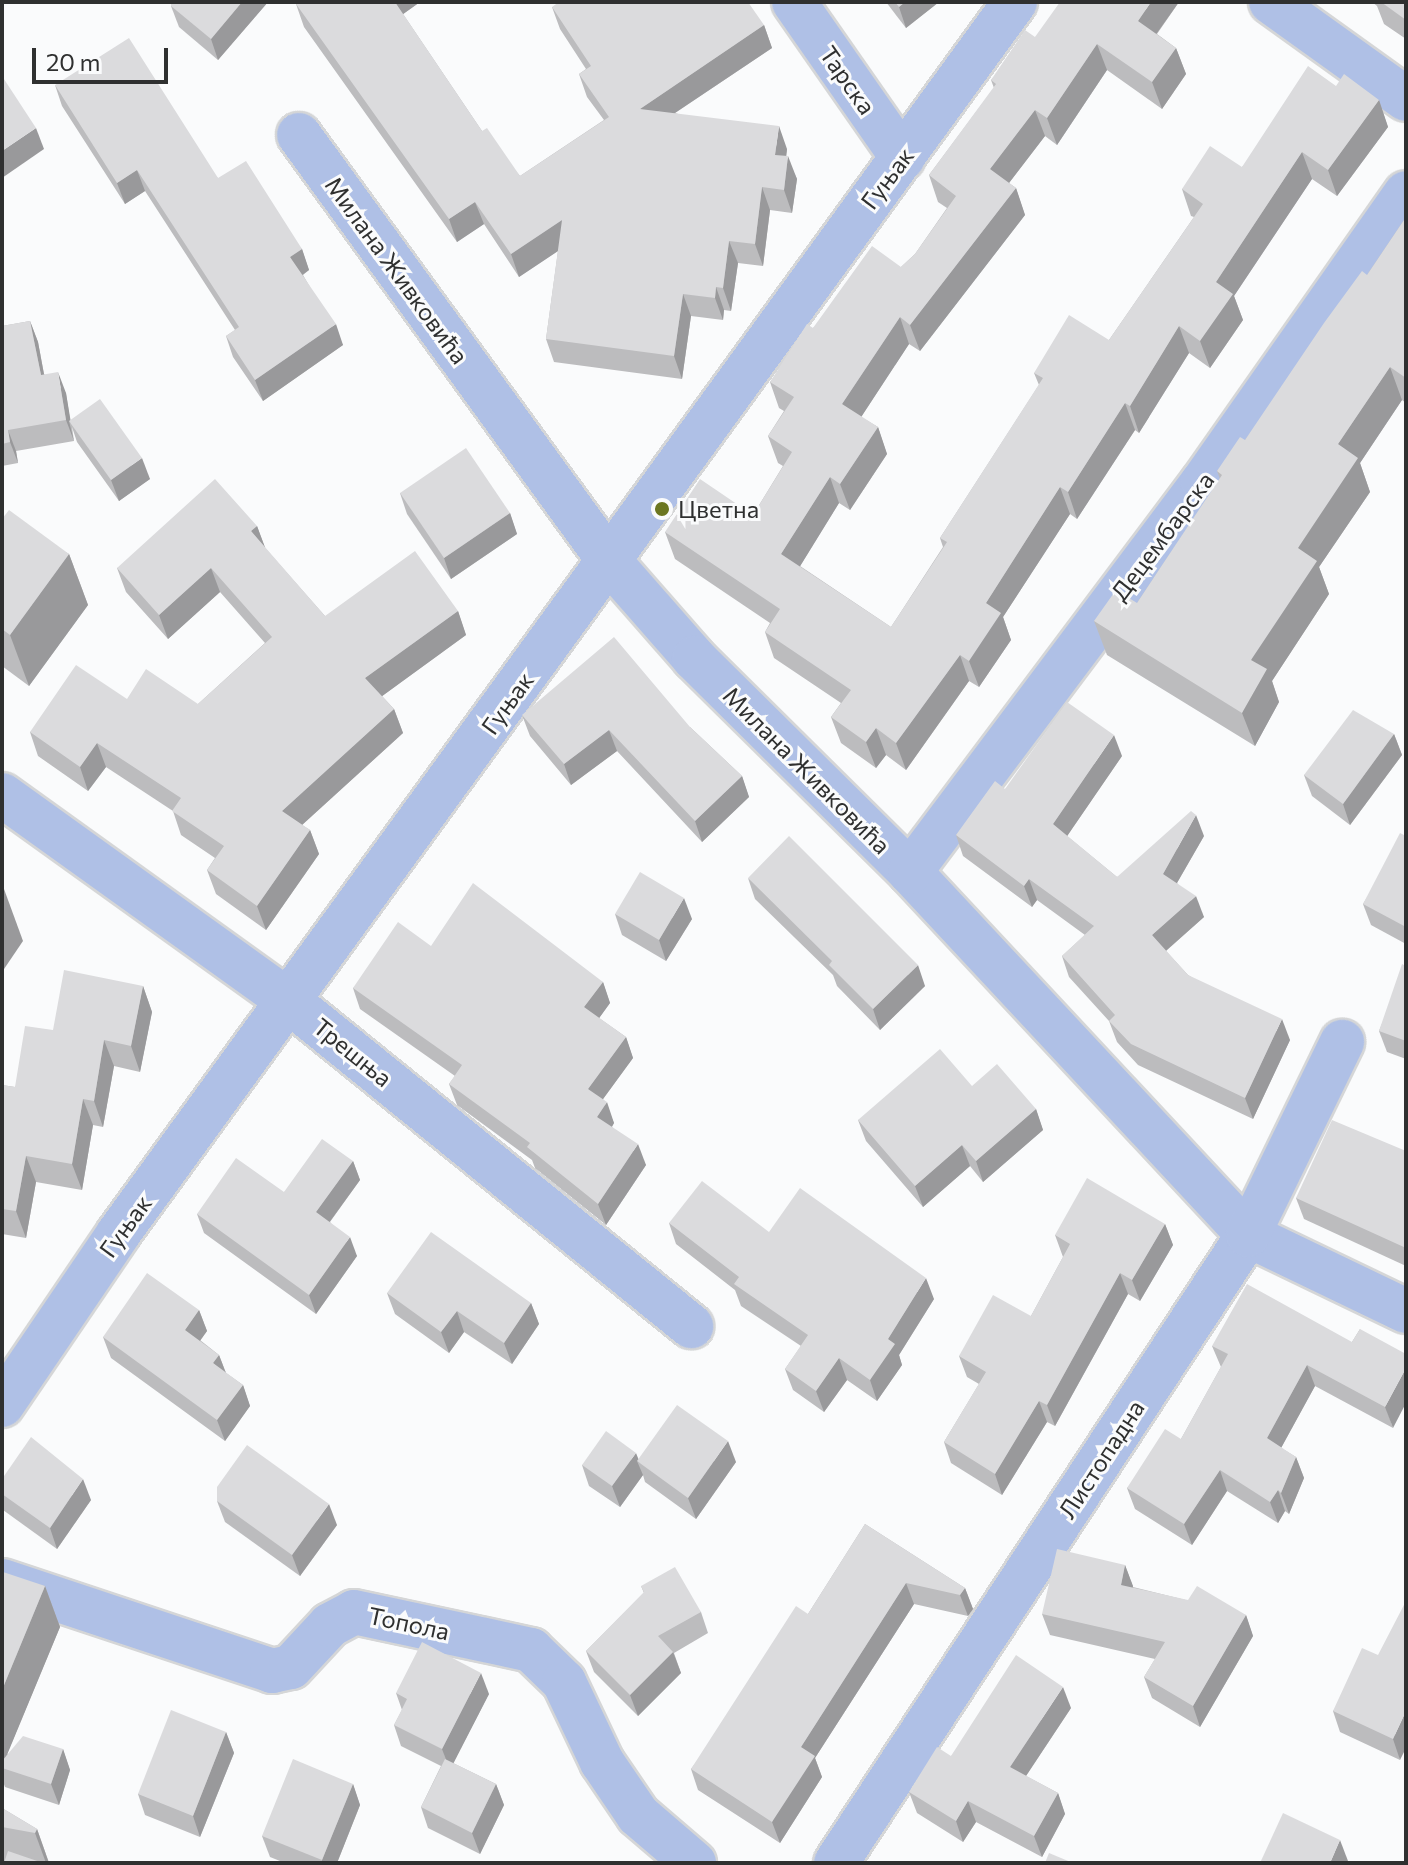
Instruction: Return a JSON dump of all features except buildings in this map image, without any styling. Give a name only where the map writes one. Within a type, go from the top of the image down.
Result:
[{"type":"street","name":"Тарска","points":[[794,2],[903,158]]},
{"type":"street","name":"Гуњак","points":[[2,1405],[118,1234],[610,562],[804,285],[903,158],[1015,2]]},
{"type":"street","points":[[1271,2],[1406,99]]},
{"type":"street","name":"Милана Живковића","points":[[299,135],[610,562],[694,658],[910,872],[1248,1235],[1406,1311]]},
{"type":"street","name":"Децембарска","points":[[910,872],[1203,482],[1406,193]]},
{"type":"street","name":"Трешња","points":[[2,795],[290,1002],[691,1326]]},
{"type":"street","name":"Листопадна","points":[[836,1863],[1248,1235],[1342,1042]]},
{"type":"street","name":"Топола","points":[[2,1581],[272,1671],[291,1667],[330,1625],[354,1612],[531,1650],[564,1682],[602,1762],[638,1815],[694,1863]]},
{"type":"place","name":"Цветна","points":[[662,509]]}]
